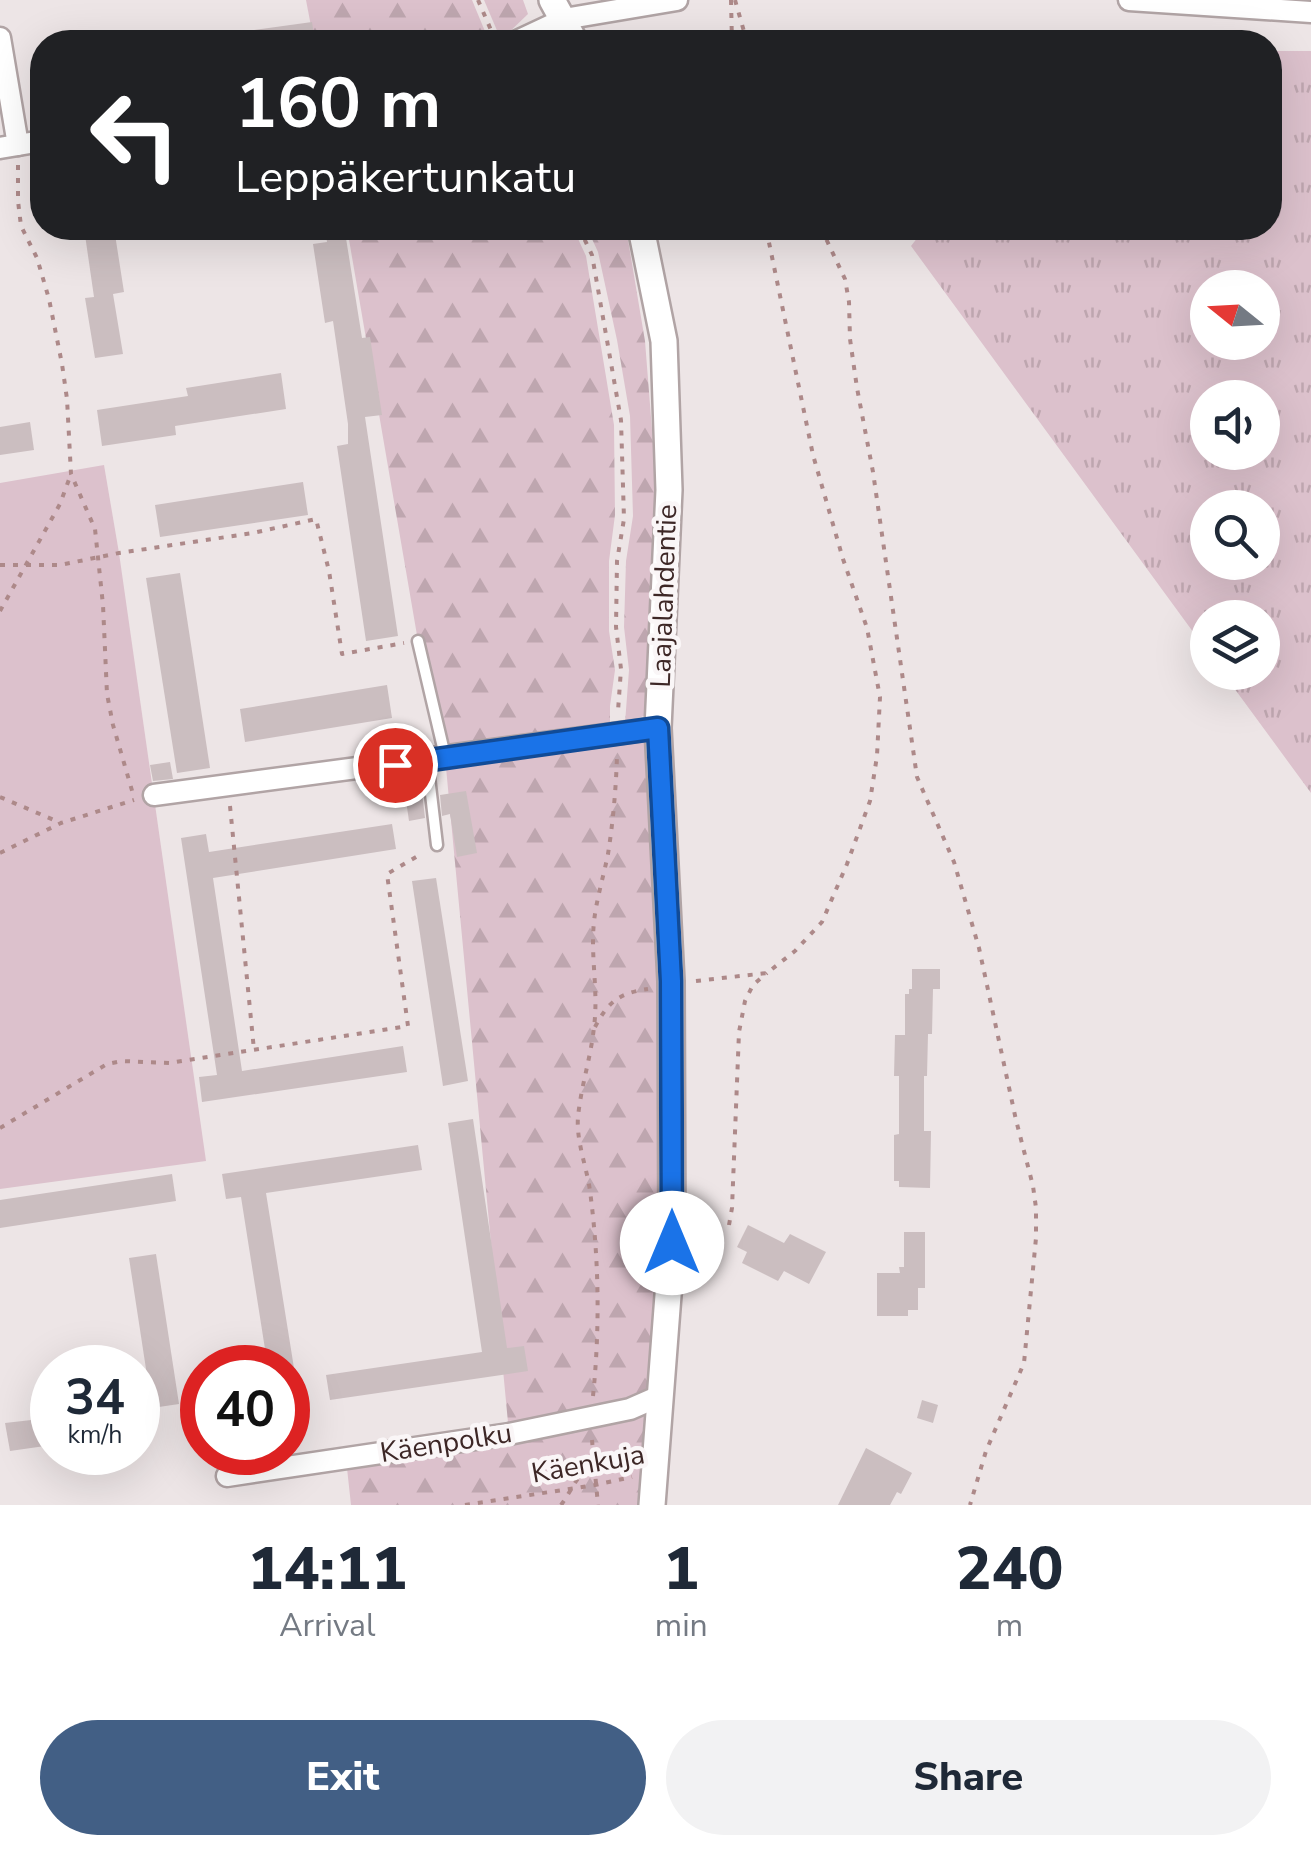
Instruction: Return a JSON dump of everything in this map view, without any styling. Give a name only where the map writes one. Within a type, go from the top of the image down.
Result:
[{"type":"street","points":[[564,21],[676,0]]},
{"type":"street","points":[[1129,0],[1311,12]]},
{"type":"street","points":[[0,38],[9,146]]},
{"type":"street","name":"Laajalahdentie","points":[[644,240],[664,340],[669,490],[658,728],[671,981],[672,1243],[652,1505]]},
{"type":"street","points":[[144,798],[658,728]]},
{"type":"street","name":"Käenpolku","points":[[227,1476],[509,1434],[630,1408],[662,1395]]},
{"type":"lane","points":[[418,641],[436,759],[438,844]]},
{"type":"path","points":[[478,0],[491,30]]},
{"type":"path","points":[[732,30],[733,0]]},
{"type":"path","points":[[733,0],[743,30]]},
{"type":"path","points":[[0,853],[62,823],[144,798],[126,764],[113,725],[107,694],[96,529],[71,474],[67,399],[49,299],[37,258],[21,226],[9,146]]},
{"type":"path","points":[[585,240],[592,255],[621,420],[624,519],[617,561],[616,628],[622,669],[616,788],[591,947],[596,995],[594,1029],[578,1121],[590,1190],[597,1269],[597,1358],[590,1416],[598,1505]]},
{"type":"path","points":[[729,1226],[738,1032],[745,1001],[753,985],[795,951],[822,922],[870,801],[878,756],[880,698],[867,628],[814,454],[769,240]]},
{"type":"path","points":[[826,240],[844,279],[849,302],[857,388],[873,472],[917,777],[954,862],[979,948],[1036,1208],[1024,1363],[986,1451],[970,1505]]},
{"type":"path","points":[[0,610],[60,504],[71,474]]},
{"type":"path","points":[[0,565],[60,565],[316,519],[342,654],[418,641]]},
{"type":"path","points":[[228,786],[254,1050]]},
{"type":"path","points":[[0,797],[62,823]]},
{"type":"path","points":[[0,1128],[107,1064],[169,1063],[408,1026],[386,874],[438,844]]},
{"type":"path","points":[[594,1029],[606,1007],[628,992],[658,988],[671,981],[710,981],[767,973]]},
{"type":"path","points":[[561,1505],[577,1476],[594,1463]]},
{"type":"path","name":"Käenkuja","points":[[464,1505],[654,1472]]},
{"type":"green space","points":[[306,0],[472,0],[484,30],[312,30]]},
{"type":"green space","points":[[484,0],[523,0],[528,14],[511,30],[497,30]]},
{"type":"green space","points":[[1282,51],[1311,51],[1311,793],[1235,690],[1280,690],[1280,600],[1190,600],[1190,628],[911,246],[916,240],[1282,240]]},
{"type":"green space","points":[[349,240],[579,240],[586,256],[614,425],[615,515],[609,561],[609,631],[615,670],[610,727],[443,748],[418,641]]},
{"type":"green space","points":[[592,240],[628,240],[645,341],[656,481],[649,714],[625,723],[629,670],[624,627],[626,561],[633,516],[630,416]]},
{"type":"green space","points":[[104,465],[206,1161],[0,1189],[0,483]]},
{"type":"green space","points":[[658,728],[671,981],[652,1505],[351,1505],[346,1459],[509,1433],[445,757]]},
{"type":"building","points":[[312,22],[313,30],[254,30]]},
{"type":"building","points":[[86,240],[116,240],[124,292],[113,294],[123,354],[95,358],[85,298],[94,297]]},
{"type":"building","points":[[346,240],[362,338],[370,337],[382,415],[365,417],[398,636],[366,641],[337,446],[348,444],[348,424],[333,321],[325,323],[313,244]]},
{"type":"building","points":[[281,373],[286,409],[175,426],[176,435],[102,446],[97,410],[188,396],[186,388]]},
{"type":"building","points":[[30,422],[34,450],[0,455],[0,427]]},
{"type":"building","points":[[303,482],[308,515],[160,537],[155,505]]},
{"type":"building","points":[[180,573],[210,768],[177,773],[146,578]]},
{"type":"building","points":[[387,685],[392,718],[245,742],[240,709]]},
{"type":"building","points":[[170,762],[173,779],[153,781],[150,765]]},
{"type":"building","points":[[421,784],[425,818],[409,821],[404,786]]},
{"type":"building","points":[[466,791],[477,853],[457,857],[450,814],[442,816],[440,795]]},
{"type":"building","points":[[392,824],[396,849],[213,878],[242,1071],[403,1046],[407,1072],[202,1102],[199,1077],[217,1075],[181,838],[206,834],[209,852]]},
{"type":"building","points":[[436,878],[468,1081],[443,1086],[412,881]]},
{"type":"building","points":[[912,969],[940,969],[940,989],[933,989],[932,1034],[928,1034],[924,1076],[924,1131],[931,1131],[930,1188],[899,1187],[899,1181],[894,1181],[894,1135],[899,1134],[895,1035],[905,1035],[905,994],[912,989]]},
{"type":"building","points":[[473,1119],[507,1348],[524,1346],[528,1371],[330,1400],[326,1375],[482,1352],[448,1123]]},
{"type":"building","points":[[418,1145],[422,1170],[266,1193],[290,1345],[264,1345],[241,1197],[226,1199],[222,1174]]},
{"type":"building","points":[[172,1174],[176,1201],[0,1228],[0,1200]]},
{"type":"building","points":[[748,1225],[784,1243],[790,1234],[826,1252],[809,1284],[784,1271],[778,1281],[742,1263],[747,1252],[737,1247]]},
{"type":"building","points":[[904,1232],[925,1232],[925,1288],[918,1288],[918,1310],[908,1310],[908,1316],[877,1316],[877,1273],[900,1273],[899,1267],[904,1267]]},
{"type":"building","points":[[156,1254],[179,1404],[160,1407],[160,1345],[142,1345],[129,1258]]},
{"type":"building","points":[[922,1400],[938,1405],[933,1423],[917,1418]]},
{"type":"building","points":[[30,1420],[30,1448],[10,1451],[5,1423]]},
{"type":"building","points":[[866,1448],[912,1473],[890,1505],[838,1505]]},
{"type":"route","points":[[395,765],[658,728],[671,981],[672,1243]]}]
